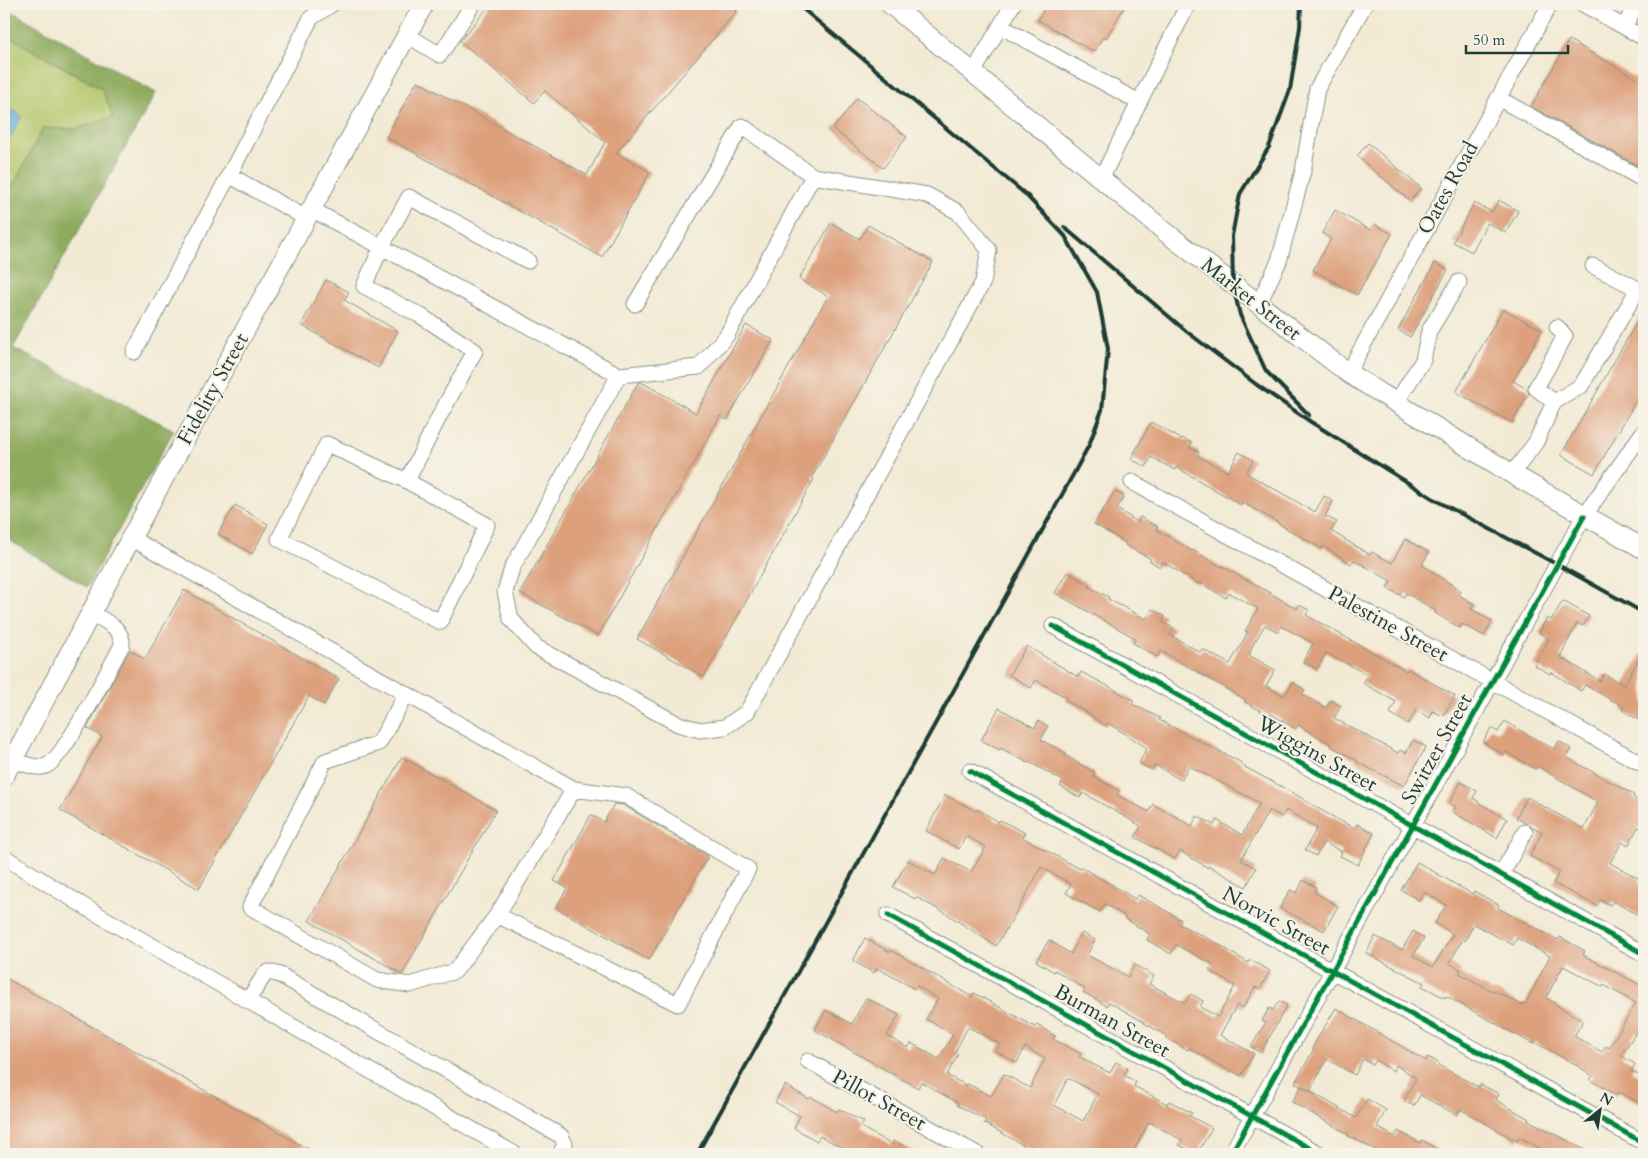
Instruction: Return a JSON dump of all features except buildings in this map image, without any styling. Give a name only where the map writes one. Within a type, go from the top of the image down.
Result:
[{"type":"main road","name":"Fidelity Street","points":[[4,776],[131,538],[423,4]]},
{"type":"main road","name":"Market Street","points":[[890,4],[1168,234],[1348,373],[1512,474],[1644,549]]},
{"type":"street","points":[[134,352],[311,18],[332,4]]},
{"type":"street","points":[[407,35],[440,55],[473,4]]},
{"type":"street","points":[[973,73],[1013,4]]},
{"type":"street","points":[[1101,179],[1188,4]]},
{"type":"street","points":[[1258,305],[1279,261],[1303,171],[1318,89],[1365,4]]},
{"type":"street","name":"Oates Road","points":[[1348,373],[1550,4]]},
{"type":"street","points":[[1583,4],[1644,38]]},
{"type":"street","points":[[1624,27],[1637,4]]},
{"type":"street","points":[[1000,26],[1139,102]]},
{"type":"street","points":[[1498,98],[1644,180]]},
{"type":"street","points":[[620,375],[512,568],[505,592],[511,619],[536,647],[678,724],[700,730],[725,727],[747,712],[752,704],[983,282],[989,250],[958,212],[927,195],[813,176],[742,126],[635,304]]},
{"type":"street","points":[[229,175],[309,214],[382,246],[620,375],[699,367],[727,336],[813,176]]},
{"type":"street","points":[[407,481],[475,351],[421,316],[364,286],[382,246],[409,197],[528,260]]},
{"type":"street","points":[[1512,474],[1536,442],[1554,402],[1581,386],[1638,289],[1593,266]]},
{"type":"street","points":[[1396,403],[1423,360],[1429,331],[1459,282]]},
{"type":"street","points":[[1554,402],[1536,388],[1565,336],[1557,327]]},
{"type":"street","name":"Switzer Street","points":[[1231,1154],[1584,516],[1644,431]]},
{"type":"street","points":[[327,444],[407,481],[487,526],[440,622],[279,539],[327,444]]},
{"type":"street","name":"Palestine Street","points":[[1132,482],[1644,765]]},
{"type":"street","points":[[131,538],[574,789],[626,796],[748,869],[678,1004],[497,915]]},
{"type":"street","points":[[13,760],[37,767],[48,765],[55,759],[122,645],[122,637],[117,629],[91,613]]},
{"type":"street","name":"Wiggins Street","points":[[1053,626],[1644,954]]},
{"type":"street","points":[[406,694],[379,742],[325,760],[250,907],[377,980],[410,985],[455,971],[497,915],[574,789]]},
{"type":"street","name":"Norvic Street","points":[[970,770],[1644,1143]]},
{"type":"street","points":[[1501,875],[1525,832]]},
{"type":"street","points":[[4,857],[97,914],[515,1154]]},
{"type":"street","name":"Burman Street","points":[[888,915],[1320,1154]]},
{"type":"street","points":[[248,1000],[265,974],[269,972],[280,975],[561,1136],[565,1144],[560,1154]]},
{"type":"street","name":"Pillot Street","points":[[808,1061],[977,1154]]},
{"type":"green space","points":[[4,7],[156,93],[13,348],[174,430],[87,587],[4,537],[4,203],[43,128],[75,129],[113,117],[102,89],[4,34]]},
{"type":"green space","points":[[4,34],[103,90],[113,118],[75,129],[43,128],[4,203]]},
{"type":"water","points":[[4,105],[22,116],[4,150]]},
{"type":"railway","points":[[797,4],[1030,198]]},
{"type":"railway","points":[[1301,4],[1300,27],[1290,90],[1269,147],[1240,194],[1232,236],[1233,286],[1240,315],[1266,371],[1309,415]]},
{"type":"railway","points":[[697,1154],[1074,473],[1089,445],[1102,410],[1108,349],[1097,292],[1065,236],[1025,194]]},
{"type":"railway","points":[[1064,227],[1186,331],[1257,385],[1311,422],[1437,501],[1644,613]]},
{"type":"cycle path","points":[[1231,1154],[1584,516]]},
{"type":"cycle path","points":[[1053,626],[1644,954]]},
{"type":"cycle path","points":[[970,771],[1644,1143]]},
{"type":"cycle path","points":[[888,915],[1320,1154]]}]
